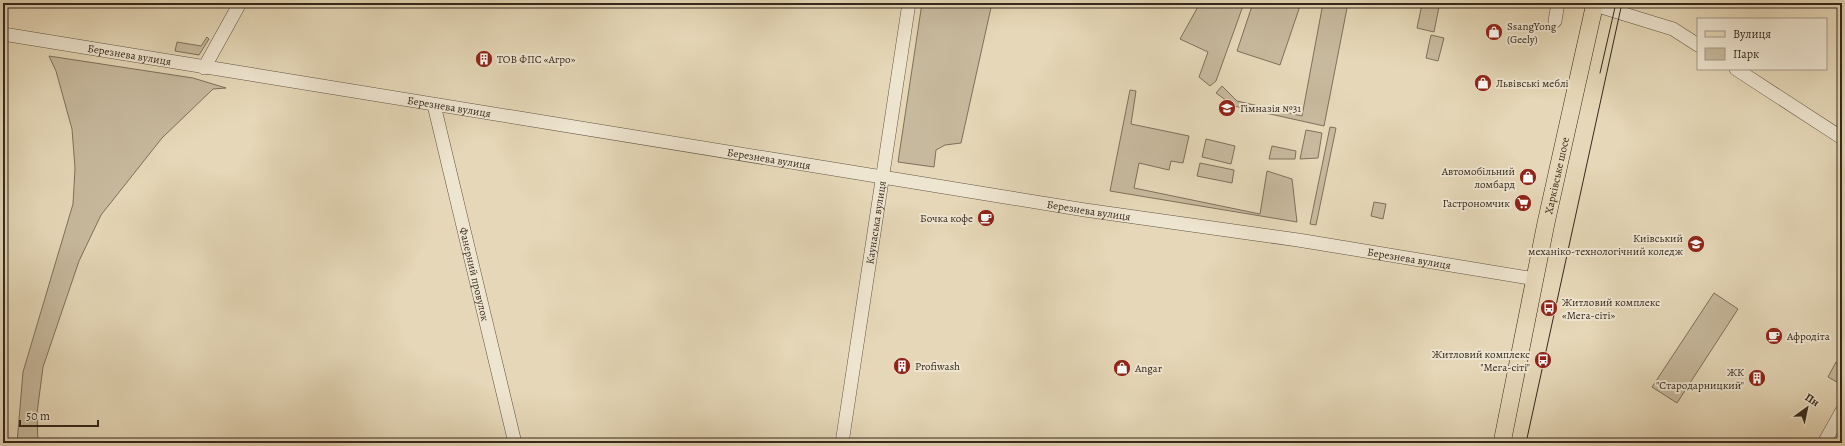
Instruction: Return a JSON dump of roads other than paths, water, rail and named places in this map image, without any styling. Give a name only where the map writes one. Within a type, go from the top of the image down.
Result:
[{"type":"main road","name":"Харківське шосе","points":[[1502,443],[1535,279],[1595,4]]},
{"type":"street","points":[[204,68],[240,3]]},
{"type":"street","name":"Каунаська вулиця","points":[[842,443],[909,3]]},
{"type":"street","points":[[1555,21],[1558,3]]},
{"type":"street","points":[[1595,4],[1673,28],[1697,44]]},
{"type":"street","name":"Березнева вулиця","points":[[3,34],[204,68],[882,176],[1085,210],[1298,240],[1535,279]]},
{"type":"street","points":[[1738,70],[1842,138]]},
{"type":"street","name":"Фанерний провулок","points":[[434,105],[515,443]]},
{"type":"street","points":[[1824,443],[1842,411]]},
{"type":"tram line","points":[[1600,73],[1616,3]]},
{"type":"tram line","points":[[1526,443],[1622,3]]},
{"type":"place","name":"SsangYong (Geely)","points":[[1494,32]]},
{"type":"place","name":"ТОВ ФПС «Агро»","points":[[484,59]]},
{"type":"place","name":"Львівські меблі","points":[[1483,83]]},
{"type":"place","name":"Гімназія №31","points":[[1227,108]]},
{"type":"place","name":"Автомобільний ломбард","points":[[1528,177]]},
{"type":"place","name":"Гастрономчик","points":[[1523,203]]},
{"type":"place","name":"Бочка кофе","points":[[986,218]]},
{"type":"place","name":"Київський механіко-технологічний коледж","points":[[1696,244]]},
{"type":"place","name":"Житловий комплекс «Мега-сіті»","points":[[1549,308]]},
{"type":"place","name":"Афродіта","points":[[1774,336]]},
{"type":"place","name":"Житловий комплекс \"Мега-сіті\"","points":[[1543,360]]},
{"type":"place","name":"Profiwash","points":[[902,366]]},
{"type":"place","name":"Angar","points":[[1122,368]]},
{"type":"place","name":"ЖК \"Стародарницкий\"","points":[[1757,378]]}]
